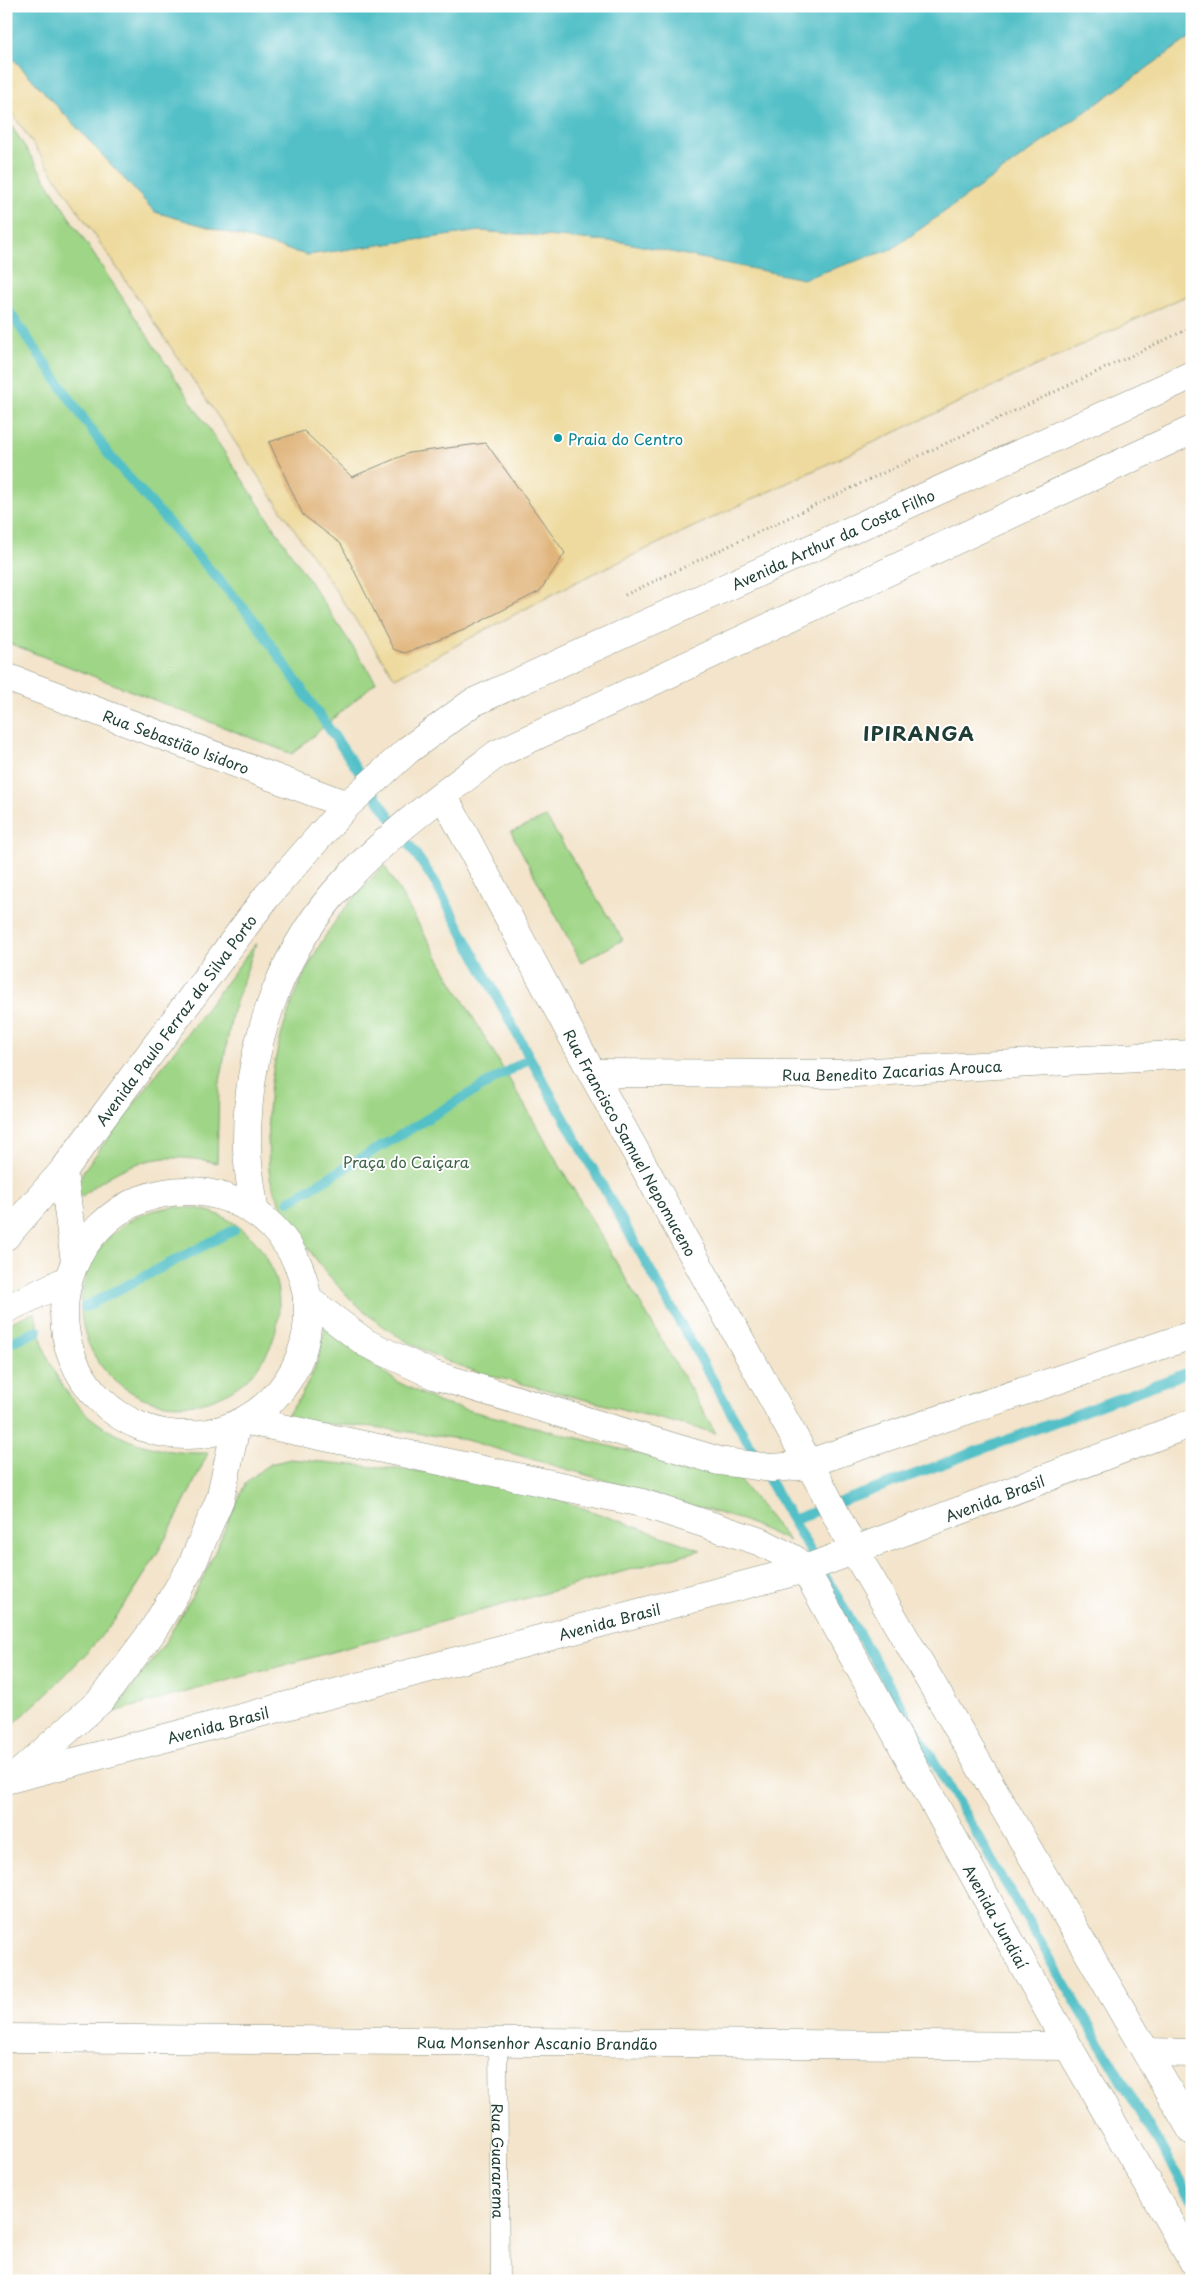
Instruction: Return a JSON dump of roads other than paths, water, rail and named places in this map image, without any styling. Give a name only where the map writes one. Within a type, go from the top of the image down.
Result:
[{"type":"main road","name":"Avenida Arthur da Costa Filho","points":[[408,750],[472,703],[1192,374]]},
{"type":"main road","points":[[254,1209],[247,1133],[251,1075],[268,1010],[296,948],[335,893],[382,846],[434,802],[497,754],[1192,430]]},
{"type":"main road","name":"Rua Sebastião Isidoro","points":[[6,677],[354,799]]},
{"type":"main road","name":"Avenida Paulo Ferraz da Silva Porto","points":[[6,1236],[63,1171],[267,896],[354,799],[408,750]]},
{"type":"main road","name":"Rua Francisco Samuel Nepomuceno","points":[[434,802],[592,1073],[809,1463],[823,1489],[847,1546]]},
{"type":"main road","name":"Rua Benedito Zacarias Arouca","points":[[592,1073],[836,1074],[1192,1054]]},
{"type":"main road","points":[[6,1309],[71,1271],[83,1245],[109,1216],[142,1197],[180,1190],[218,1193],[254,1209],[280,1233],[298,1264],[307,1299],[305,1338],[291,1374],[273,1401],[242,1424],[211,1436],[164,1433],[125,1420],[94,1394],[72,1360],[63,1320],[71,1271],[63,1171]]},
{"type":"main road","points":[[307,1299],[366,1342],[434,1375],[719,1461],[771,1468],[799,1466],[809,1463],[1192,1335]]},
{"type":"main road","name":"Avenida Brasil","points":[[10,1779],[810,1567],[847,1546],[1192,1423]]},
{"type":"main road","points":[[242,1424],[642,1504],[760,1542],[810,1567]]},
{"type":"main road","points":[[10,1779],[101,1700],[152,1632],[190,1567],[220,1499],[242,1424]]},
{"type":"main road","points":[[847,1546],[1192,2132]]},
{"type":"main road","name":"Avenida Jundiaí","points":[[810,1567],[1068,2046],[1192,2260]]},
{"type":"main road","name":"Rua Monsenhor Ascanio Brandão","points":[[6,2038],[1068,2046]]},
{"type":"main road","points":[[1146,2052],[1192,2054]]},
{"type":"lane","name":"Rua Guararema","points":[[498,2041],[500,2281]]},
{"type":"water","points":[[6,6],[1192,6],[1192,36],[892,249],[803,279],[622,242],[480,231],[307,255],[155,212],[6,51]]},
{"type":"waterway","points":[[6,307],[109,455],[254,620],[435,882],[530,1058],[792,1520],[1192,2200]]},
{"type":"waterway","points":[[289,1201],[530,1058]]},
{"type":"waterway","points":[[85,1307],[234,1230]]},
{"type":"waterway","points":[[6,1344],[38,1331]]},
{"type":"waterway","points":[[792,1520],[1192,1371]]},
{"type":"place","name":"Praia do Centro","points":[[558,438]]},
{"type":"district","name":"IPIRANGA","points":[[919,733]]},
{"type":"park label","name":"Praça do Caiçara","points":[[406,1161]]}]
